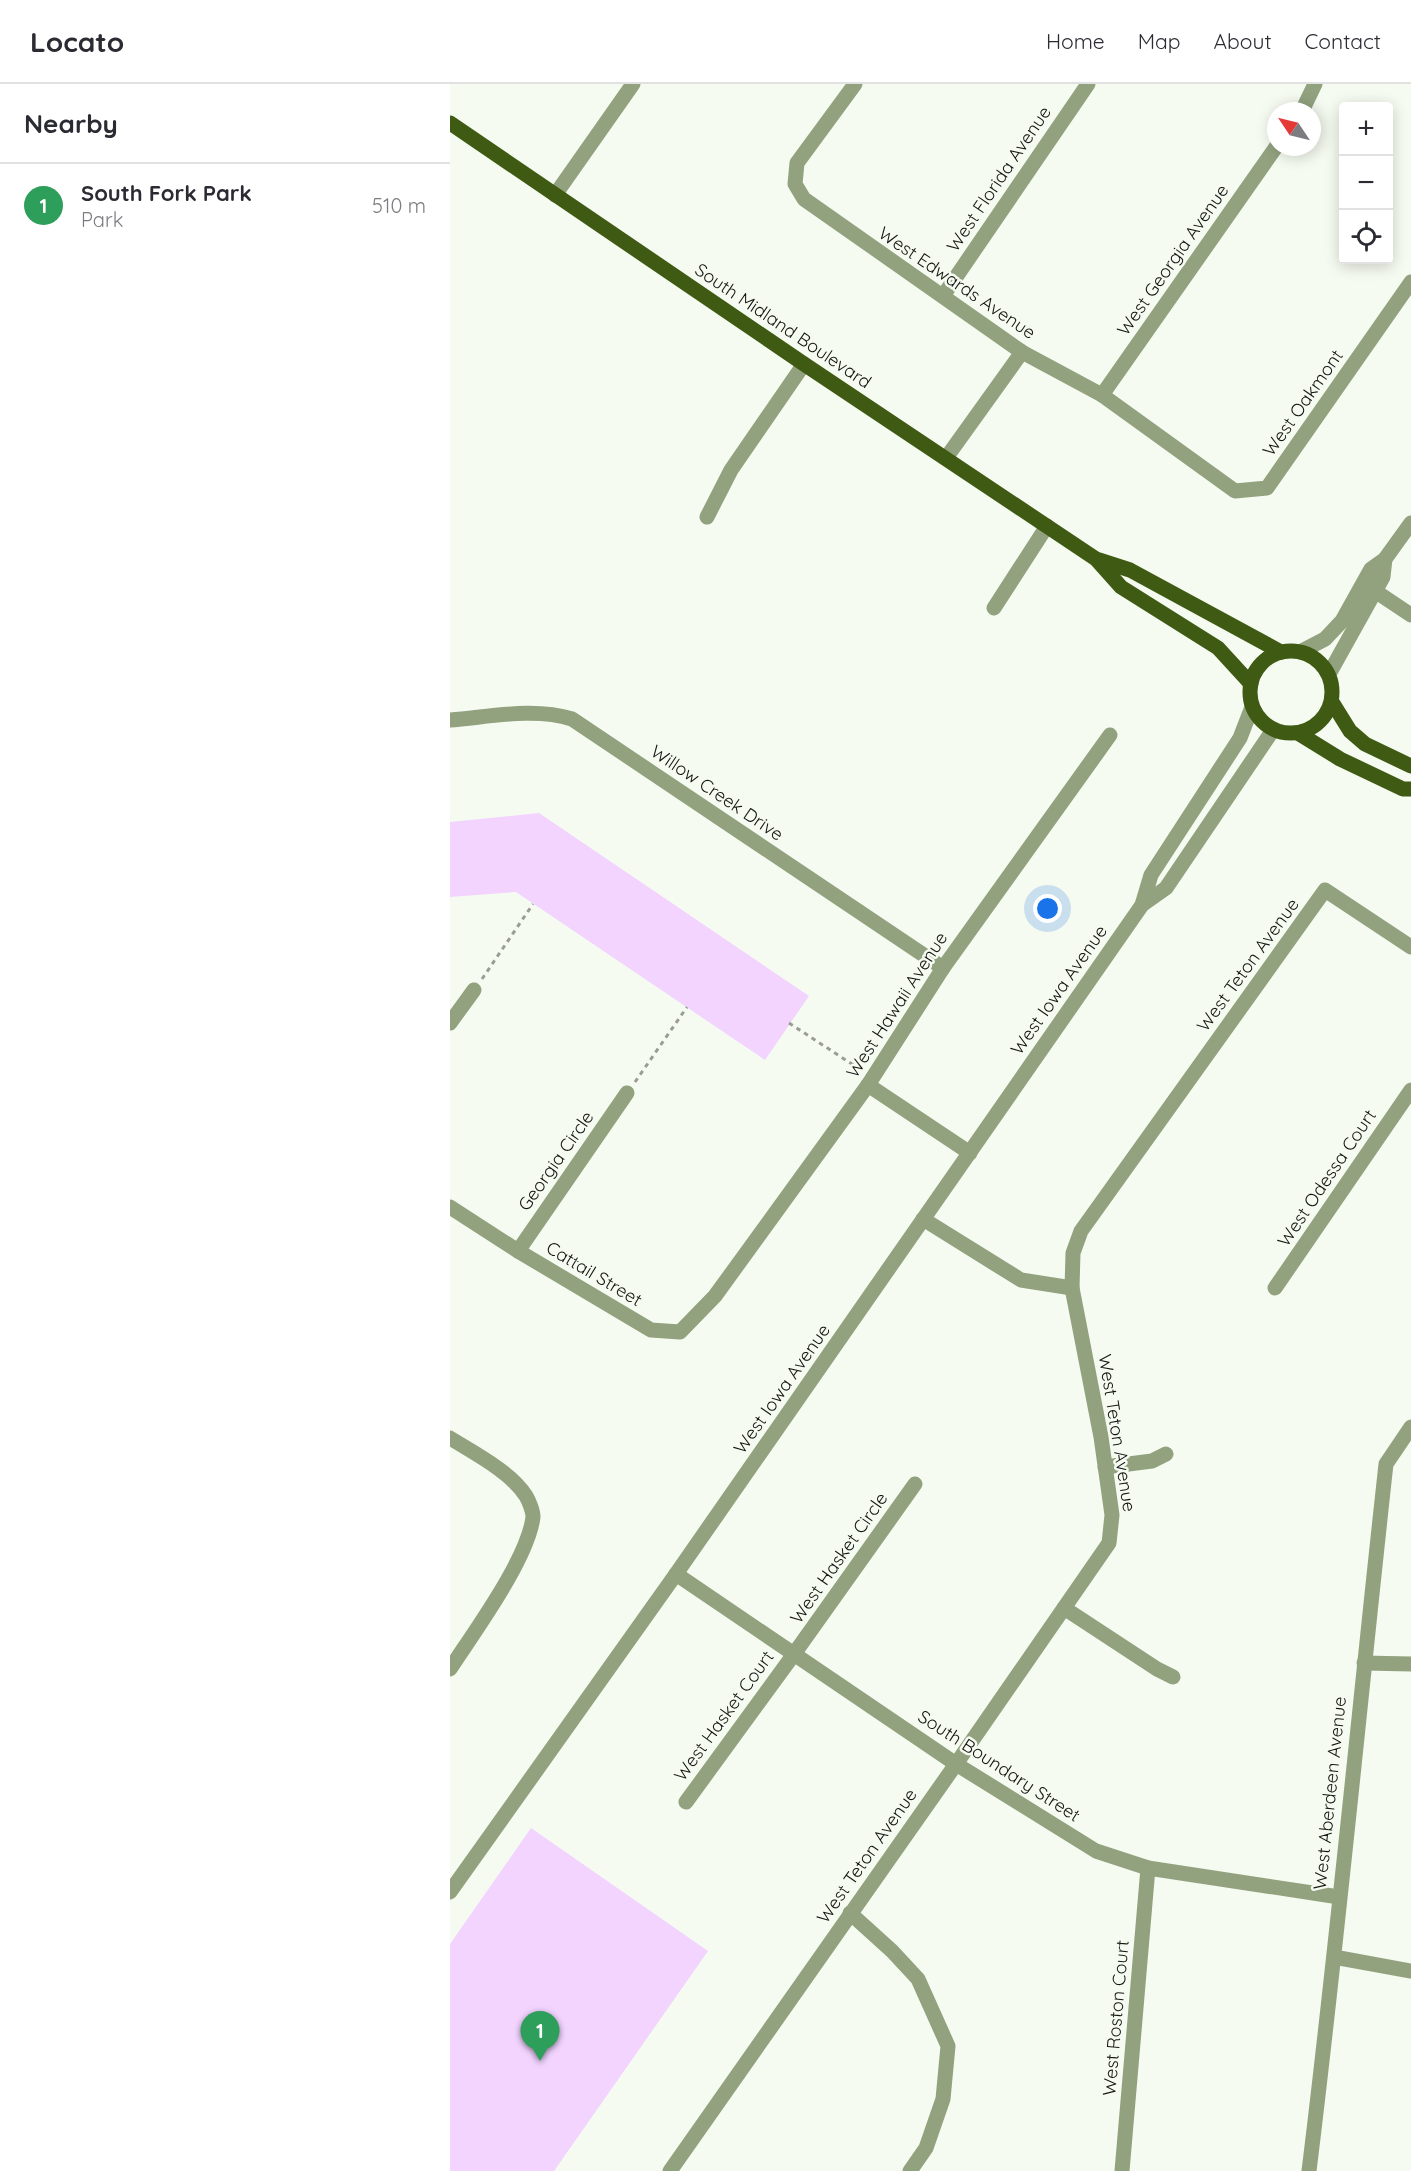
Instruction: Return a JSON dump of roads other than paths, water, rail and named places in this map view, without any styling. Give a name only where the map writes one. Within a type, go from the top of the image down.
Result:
[{"type":"main road","name":"South Midland Boulevard","points":[[450,123],[1096,559],[1121,587],[1218,648],[1251,684]]},
{"type":"main road","name":"South Midland Boulevard","points":[[1096,559],[1130,570],[1281,652]]},
{"type":"main road","points":[[1281,652],[1300,652],[1320,662],[1329,674],[1333,688],[1332,702],[1326,716],[1317,725],[1298,733],[1280,733],[1258,718],[1249,694],[1251,684],[1257,668],[1267,658],[1281,652]]},
{"type":"main road","points":[[1332,702],[1350,731],[1365,744],[1411,766]]},
{"type":"main road","points":[[1298,733],[1340,759],[1403,789],[1411,789]]},
{"type":"street","points":[[555,195],[633,84]]},
{"type":"street","name":"West Edwards Avenue","points":[[855,84],[797,164],[795,184],[804,199],[1022,352],[1102,395],[1203,470]]},
{"type":"street","name":"West Florida Avenue","points":[[943,296],[1088,84]]},
{"type":"street","points":[[1306,102],[1315,84]]},
{"type":"street","name":"West Georgia Avenue","points":[[1102,395],[1270,156]]},
{"type":"street","name":"West Oakmont","points":[[1203,470],[1235,491],[1267,488],[1411,282]]},
{"type":"street","points":[[946,458],[1022,352]]},
{"type":"street","points":[[707,517],[731,470],[804,364]]},
{"type":"street","points":[[1300,652],[1325,639],[1342,621],[1371,569],[1385,559],[1411,523]]},
{"type":"street","points":[[994,608],[1047,526]]},
{"type":"street","points":[[1329,674],[1383,577],[1385,559]]},
{"type":"street","points":[[1375,591],[1411,615]]},
{"type":"street","name":"West Iowa Avenue","points":[[453,1882],[676,1574],[1142,905],[1151,875],[1240,738],[1252,707]]},
{"type":"street","name":"Willow Creek Drive","points":[[450,720],[555,714],[572,719],[943,968]]},
{"type":"street","name":"West Iowa Avenue","points":[[1142,905],[1166,888],[1273,730]]},
{"type":"street","name":"West Hawaii Avenue","points":[[715,1296],[871,1081],[943,968],[1110,735]]},
{"type":"street","name":"West Teton Avenue","points":[[670,2171],[1109,1543],[1112,1515],[1072,1288],[1073,1253],[1081,1231],[1325,890],[1411,946]]},
{"type":"street","points":[[450,1023],[474,990]]},
{"type":"street","points":[[871,1081],[970,1153]]},
{"type":"street","name":"West Odessa Court","points":[[1275,1288],[1411,1090]]},
{"type":"street","name":"Georgia Circle","points":[[518,1251],[627,1093]]},
{"type":"street","name":"Cattail Street","points":[[450,1207],[518,1251],[651,1330],[680,1332],[715,1296]]},
{"type":"street","points":[[923,1219],[1021,1280],[1072,1288]]},
{"type":"street","name":"West Aberdeen Avenue","points":[[1309,2171],[1386,1464],[1411,1427]]},
{"type":"street","points":[[450,1438],[513,1479],[526,1496],[533,1515],[526,1545],[450,1669]]},
{"type":"street","points":[[1105,1467],[1152,1461],[1166,1454]]},
{"type":"street","name":"West Hasket Circle","points":[[794,1654],[915,1484]]},
{"type":"street","name":"South Boundary Street","points":[[676,1574],[956,1764],[1096,1851],[1148,1868],[1339,1897]]},
{"type":"street","points":[[1064,1608],[1173,1677]]},
{"type":"street","name":"West Hasket Court","points":[[686,1802],[794,1654]]},
{"type":"street","points":[[1364,1663],[1411,1664]]},
{"type":"street","name":"West Roston Court","points":[[1122,2171],[1148,1868]]},
{"type":"street","points":[[850,1913],[892,1951],[918,1979],[948,2046],[943,2099],[926,2148],[910,2171]]},
{"type":"street","points":[[1334,1957],[1411,1971]]},
{"type":"place","name":"South Fork Park","points":[[540,2061]]}]
